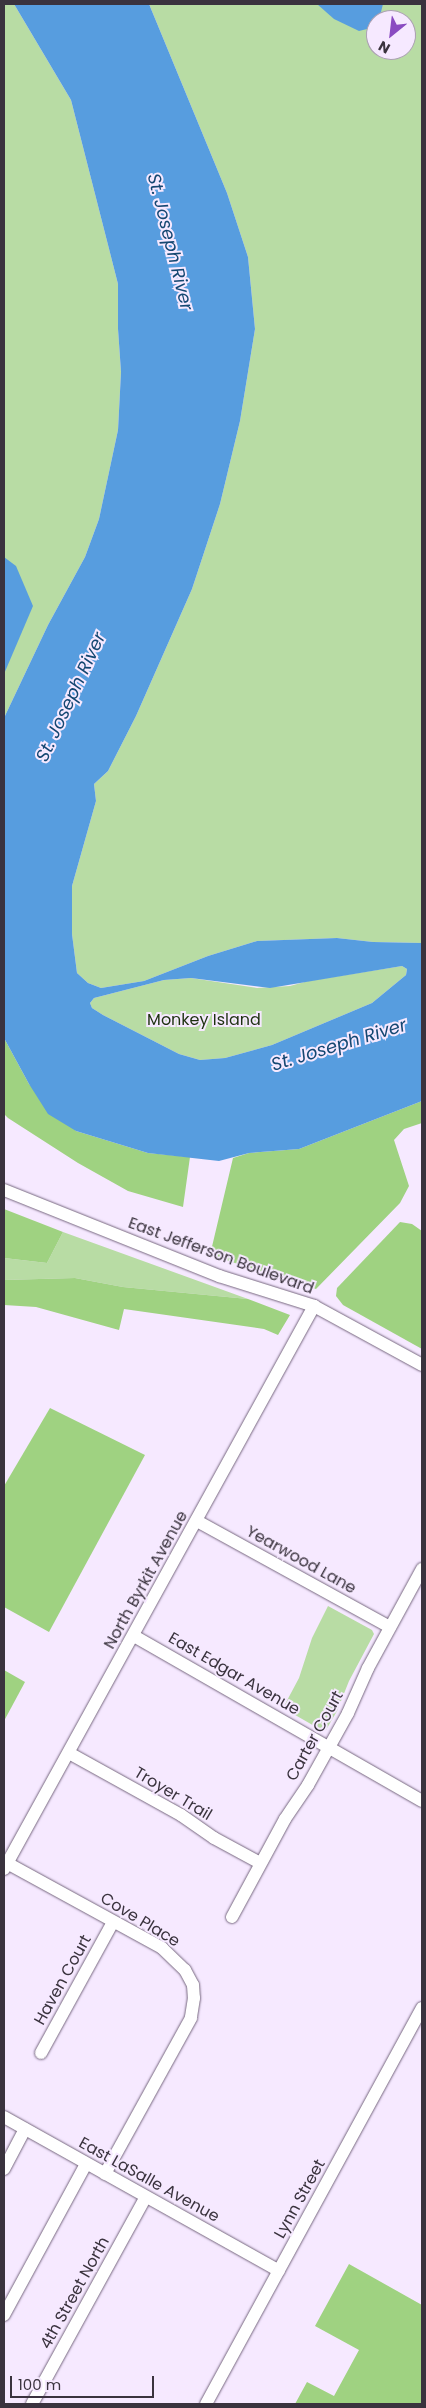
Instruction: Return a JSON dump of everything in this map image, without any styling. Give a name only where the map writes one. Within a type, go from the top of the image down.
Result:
[{"type":"street","name":"East Jefferson Boulevard","points":[[4,1190],[219,1276],[314,1306],[422,1365]]},
{"type":"street","name":"North Byrkit Avenue","points":[[5,1866],[134,1636],[314,1306]]},
{"type":"street","name":"Yearwood Lane","points":[[197,1521],[390,1627]]},
{"type":"street","name":"Carter Court","points":[[232,1917],[260,1863],[348,1713],[364,1675],[422,1569]]},
{"type":"street","name":"East Edgar Avenue","points":[[134,1636],[422,1800]]},
{"type":"street","name":"Troyer Trail","points":[[69,1753],[181,1815],[214,1838],[260,1863]]},
{"type":"street","name":"Cove Place","points":[[5,1866],[162,1948],[178,1962],[190,1977],[194,1998],[191,2018],[105,2174]]},
{"type":"street","name":"Haven Court","points":[[41,2053],[113,1922]]},
{"type":"street","name":"Lynn Street","points":[[206,2404],[422,2008]]},
{"type":"street","name":"East LaSalle Avenue","points":[[4,2117],[279,2271]]},
{"type":"street","points":[[4,2169],[25,2129]]},
{"type":"street","points":[[4,2315],[86,2164]]},
{"type":"street","name":"4th Street North","points":[[32,2404],[146,2197]]},
{"type":"green space","points":[[4,4],[14,4],[71,100],[118,284],[118,329],[121,372],[118,430],[99,519],[85,557],[48,625],[4,718]]},
{"type":"green space","points":[[149,4],[422,4],[422,943],[373,942],[337,938],[257,941],[208,956],[144,981],[101,988],[88,983],[77,973],[72,934],[72,886],[96,801],[94,784],[108,771],[136,716],[192,589],[220,504],[240,421],[255,329],[248,257],[227,193]]},
{"type":"green space","name":"Monkey Island","points":[[402,966],[407,969],[406,975],[372,1003],[272,1045],[225,1058],[200,1060],[179,1054],[103,1015],[92,1008],[90,1003],[94,998],[164,980],[191,978],[257,988],[290,986],[308,981]]},
{"type":"green space","points":[[4,1038],[29,1084],[76,1131],[148,1153],[190,1157],[183,1207],[128,1191],[78,1163],[8,1118],[4,1114]]},
{"type":"green space","points":[[422,1101],[422,1123],[404,1129],[394,1140],[409,1186],[400,1203],[316,1289],[210,1255],[233,1158],[249,1153],[299,1149]]},
{"type":"green space","points":[[4,1209],[63,1232],[47,1263],[4,1258]]},
{"type":"green space","points":[[400,1222],[412,1224],[422,1231],[422,1349],[343,1305],[336,1296],[337,1288]]},
{"type":"green space","points":[[63,1232],[248,1299],[123,1287],[75,1278],[4,1280],[4,1258],[47,1263]]},
{"type":"green space","points":[[75,1278],[123,1287],[248,1299],[290,1315],[278,1335],[264,1329],[124,1309],[119,1330],[36,1307],[4,1305],[4,1280]]},
{"type":"green space","points":[[50,1408],[145,1455],[49,1632],[4,1607],[4,1486]]},
{"type":"green space","points":[[328,1606],[372,1630],[374,1634],[349,1681],[337,1711],[326,1730],[323,1731],[283,1708],[299,1678],[312,1638]]},
{"type":"green space","points":[[4,1670],[25,1682],[4,1721]]},
{"type":"green space","points":[[349,2264],[422,2305],[422,2404],[295,2404],[307,2382],[334,2396],[359,2350],[315,2326]]},
{"type":"water","name":"St. Joseph River","points":[[14,4],[149,4],[227,193],[248,257],[255,329],[240,421],[220,504],[192,589],[136,716],[108,771],[94,784],[96,801],[72,886],[72,934],[77,973],[88,983],[101,988],[144,981],[208,956],[257,941],[337,938],[373,942],[422,943],[422,1101],[299,1149],[249,1153],[219,1161],[148,1153],[76,1131],[48,1114],[4,1038],[4,718],[48,625],[85,557],[99,519],[118,430],[121,372],[118,329],[118,284],[71,100]],"holes":[[[402,966],[407,969],[406,975],[372,1003],[272,1045],[225,1058],[200,1060],[179,1054],[103,1015],[92,1008],[90,1003],[94,998],[164,980],[191,978],[270,988]]]},
{"type":"water","points":[[317,4],[383,4],[382,10],[366,10],[366,29],[359,31],[334,19]]},
{"type":"water","points":[[4,557],[16,566],[33,606],[4,674]]}]
